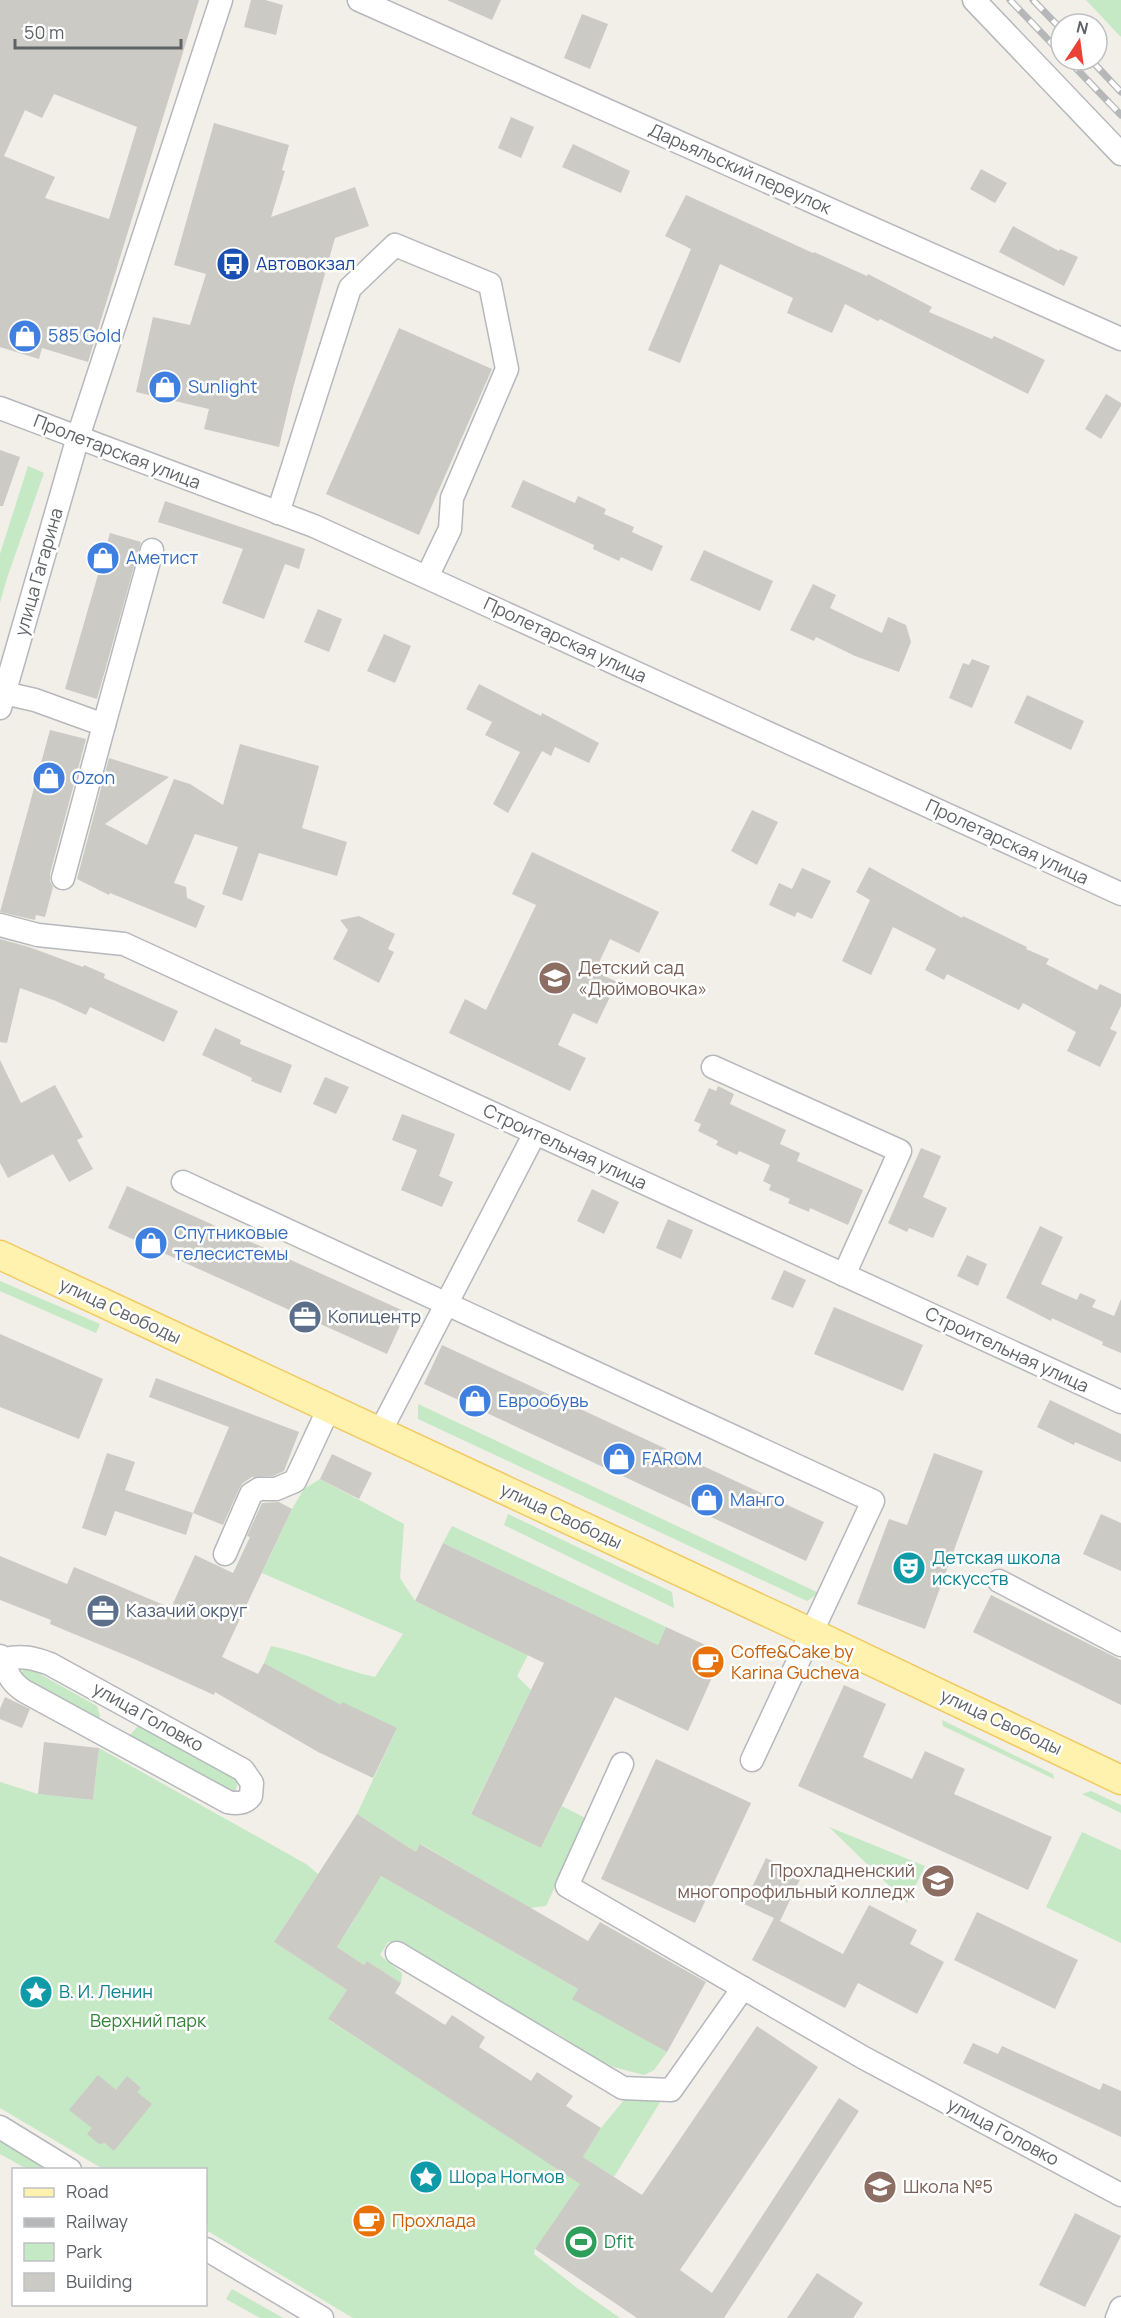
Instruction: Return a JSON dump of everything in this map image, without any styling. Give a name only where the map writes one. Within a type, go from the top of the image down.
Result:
[{"type":"main road","name":"улица Свободы","points":[[0,1255],[812,1633],[1121,1780]]},
{"type":"street","name":"улица Гагарина","points":[[2,700],[78,437],[221,0]]},
{"type":"street","name":"Дарьяльский переулок","points":[[359,0],[1121,339]]},
{"type":"street","points":[[974,0],[1121,154]]},
{"type":"street","points":[[278,513],[350,288],[395,245],[490,284],[507,369],[452,498],[450,529],[427,577]]},
{"type":"street","name":"Пролетарская улица","points":[[0,408],[278,513],[427,577],[1121,894]]},
{"type":"street","points":[[63,878],[152,550]]},
{"type":"street","points":[[2,700],[35,700],[104,725]]},
{"type":"street","name":"Строительная улица","points":[[0,925],[38,935],[124,944],[1121,1402]]},
{"type":"street","points":[[713,1066],[900,1151],[843,1275]]},
{"type":"street","points":[[380,1432],[535,1133]]},
{"type":"street","points":[[183,1182],[873,1501],[752,1760]]},
{"type":"street","points":[[225,1554],[250,1494],[259,1489],[276,1489],[295,1481],[329,1408]]},
{"type":"street","points":[[999,1581],[1121,1645]]},
{"type":"street","name":"улица Головко","points":[[3,1658],[31,1657],[50,1664],[243,1770],[252,1783],[250,1796],[244,1802],[228,1802],[109,1738]]},
{"type":"street","points":[[3,1658],[6,1673],[13,1683],[109,1738],[125,1705]]},
{"type":"street","name":"улица Головко","points":[[622,1764],[567,1886],[884,2070],[1121,2195]]},
{"type":"street","points":[[397,1953],[623,2088],[671,2090],[743,1988]]},
{"type":"street","points":[[0,2127],[68,2168]]},
{"type":"street","points":[[207,2250],[322,2318]]},
{"type":"street","points":[[1117,2318],[1121,2308]]},
{"type":"green space","points":[[1086,0],[1121,0],[1121,37],[1109,24],[1109,12],[1097,12]]},
{"type":"green space","points":[[28,466],[44,473],[0,603],[0,554]]},
{"type":"green space","points":[[0,1281],[100,1324],[96,1333],[0,1291]]},
{"type":"green space","points":[[418,1404],[819,1593],[807,1601],[418,1419]]},
{"type":"green space","points":[[320,1479],[404,1524],[400,1578],[415,1601],[528,1655],[517,1676],[531,1690],[471,1813],[541,1848],[562,1806],[587,1819],[546,1906],[530,1908],[421,1844],[416,1852],[357,1814],[397,1728],[318,1752],[316,1692],[264,1663],[271,1646],[375,1677],[403,1634],[262,1573],[304,1489]]},
{"type":"green space","points":[[508,1514],[672,1592],[674,1608],[504,1525]]},
{"type":"green space","points":[[452,1526],[666,1627],[658,1645],[443,1543]]},
{"type":"green space","points":[[25,1669],[36,1672],[97,1706],[100,1716],[97,1722],[16,1676]]},
{"type":"green space","points":[[942,1720],[1053,1774],[1054,1779],[943,1726]]},
{"type":"green space","points":[[138,1726],[145,1727],[235,1777],[238,1782],[235,1792],[226,1793],[132,1741],[130,1735]]},
{"type":"green space","name":"Верхний парк","points":[[99,1748],[306,1864],[318,1874],[274,1942],[347,1990],[329,2020],[584,2186],[535,2249],[534,2254],[620,2318],[353,2318],[207,2231],[207,2168],[101,2168],[0,2108],[0,1782],[38,1794],[93,1800]]},
{"type":"green space","points":[[1091,1791],[1121,1805],[1121,1813],[1082,1794]]},
{"type":"green space","points":[[829,1827],[925,1866],[907,1903]]},
{"type":"green space","points":[[1082,1832],[1121,1850],[1121,1943],[1046,1907]]},
{"type":"green space","points":[[381,1876],[578,1989],[573,1998],[667,2052],[654,2070],[644,2075],[602,2064],[561,2036],[400,1946],[388,1942],[380,1955],[402,1973],[401,1983],[367,1961],[364,1965],[337,1947],[356,1917],[343,1908],[359,1883],[371,1891]]},
{"type":"green space","points":[[629,2094],[662,2099],[614,2177],[583,2157],[601,2128]]},
{"type":"green space","points":[[0,2140],[50,2168],[25,2168],[0,2154]]},
{"type":"green space","points":[[232,2289],[283,2318],[260,2318],[226,2299]]},
{"type":"building","points":[[0,0],[199,0],[88,362],[42,348],[39,359],[0,347]],"holes":[[[54,94],[137,127],[109,219],[45,198],[55,177],[4,156],[25,110],[42,118]]]},
{"type":"building","points":[[251,0],[265,0],[283,5],[276,35],[244,27]]},
{"type":"building","points":[[447,0],[501,0],[492,20]]},
{"type":"building","points":[[582,14],[608,24],[590,69],[564,58]]},
{"type":"building","points":[[511,117],[534,127],[521,158],[498,148]]},
{"type":"building","points":[[214,123],[289,145],[282,170],[285,171],[271,217],[355,187],[369,226],[335,238],[279,447],[204,429],[209,409],[136,392],[153,317],[190,325],[206,274],[174,265]]},
{"type":"building","points":[[573,144],[630,171],[621,193],[562,167]]},
{"type":"building","points":[[981,169],[1007,183],[995,203],[970,189]]},
{"type":"building","points":[[686,195],[813,253],[867,276],[868,274],[932,307],[929,312],[992,339],[994,336],[1045,360],[1028,394],[880,319],[878,321],[845,304],[832,333],[787,313],[793,298],[720,264],[680,363],[648,350],[691,249],[665,236]]},
{"type":"building","points":[[1013,226],[1059,251],[1060,249],[1078,257],[1064,286],[999,252]]},
{"type":"building","points":[[399,328],[492,369],[419,535],[326,494]]},
{"type":"building","points":[[1106,394],[1121,403],[1121,406],[1101,439],[1085,429]]},
{"type":"building","points":[[0,450],[20,457],[3,506],[0,506]]},
{"type":"building","points":[[523,480],[575,503],[578,496],[606,509],[604,514],[634,527],[632,532],[663,546],[652,571],[621,557],[619,561],[593,549],[594,545],[511,507]]},
{"type":"building","points":[[165,501],[305,549],[299,569],[285,564],[264,619],[222,603],[243,549],[158,522]]},
{"type":"building","points":[[110,533],[141,542],[97,699],[65,689]]},
{"type":"building","points":[[704,550],[773,581],[760,611],[690,580]]},
{"type":"building","points":[[813,584],[836,595],[830,608],[882,633],[888,617],[906,625],[911,642],[899,672],[855,656],[816,637],[814,641],[790,630]]},
{"type":"building","points":[[318,609],[342,619],[329,652],[304,642]]},
{"type":"building","points":[[384,634],[411,646],[395,683],[367,671]]},
{"type":"building","points":[[972,659],[990,666],[972,708],[949,698],[963,663],[969,665]]},
{"type":"building","points":[[479,684],[599,743],[589,763],[555,747],[551,756],[542,751],[508,813],[493,804],[520,752],[485,735],[492,722],[466,709]]},
{"type":"building","points":[[1027,695],[1084,721],[1071,750],[1014,723]]},
{"type":"building","points":[[50,730],[86,739],[50,874],[53,887],[45,917],[36,915],[35,920],[0,912]]},
{"type":"building","points":[[240,744],[319,766],[302,828],[347,842],[337,876],[259,853],[242,901],[222,894],[238,847],[195,834],[174,883],[186,887],[187,898],[205,906],[196,928],[110,893],[109,895],[77,879],[109,758],[169,777],[105,824],[147,845],[174,779],[190,784],[223,805]]},
{"type":"building","points":[[752,810],[778,822],[757,865],[731,851]]},
{"type":"building","points":[[532,852],[659,912],[639,953],[610,939],[595,971],[617,982],[597,1024],[573,1013],[558,1045],[586,1058],[570,1091],[449,1033],[465,999],[486,1010],[536,905],[512,894]]},
{"type":"building","points":[[869,867],[962,918],[963,916],[1027,947],[1026,949],[1049,959],[1046,964],[1097,990],[1100,984],[1121,994],[1121,1006],[1110,1029],[1117,1032],[1100,1067],[1067,1051],[1076,1032],[1023,1003],[1019,1010],[947,974],[944,980],[925,970],[936,949],[893,927],[871,975],[842,961],[870,900],[856,892]]},
{"type":"building","points":[[802,868],[831,881],[812,919],[797,912],[795,917],[769,905],[779,883],[792,889]]},
{"type":"building","points":[[359,916],[395,934],[388,949],[394,952],[379,983],[333,959],[348,930],[340,920]]},
{"type":"building","points":[[0,939],[83,967],[84,965],[105,974],[104,978],[178,1011],[164,1042],[90,1007],[86,1015],[20,988],[7,1043],[0,1042]]},
{"type":"building","points":[[215,1028],[241,1040],[240,1044],[292,1065],[281,1093],[251,1081],[252,1078],[202,1055]]},
{"type":"building","points":[[0,1060],[21,1103],[55,1085],[83,1137],[77,1140],[93,1169],[69,1182],[53,1154],[8,1178],[0,1163]]},
{"type":"building","points":[[325,1077],[349,1087],[336,1114],[313,1104]]},
{"type":"building","points":[[718,1086],[734,1094],[730,1104],[786,1130],[780,1144],[800,1153],[797,1161],[863,1190],[848,1225],[810,1208],[809,1212],[788,1203],[790,1199],[769,1190],[771,1185],[763,1181],[770,1165],[739,1151],[737,1155],[716,1145],[718,1141],[698,1131],[701,1124],[694,1121],[709,1088],[716,1091]]},
{"type":"building","points":[[402,1114],[455,1134],[439,1176],[453,1182],[442,1207],[401,1190],[417,1150],[392,1140]]},
{"type":"building","points":[[921,1148],[941,1156],[923,1197],[947,1208],[933,1238],[909,1228],[907,1232],[888,1223]]},
{"type":"building","points":[[127,1186],[406,1312],[387,1354],[108,1228]]},
{"type":"building","points":[[592,1189],[619,1202],[604,1234],[577,1221]]},
{"type":"building","points":[[668,1219],[693,1230],[681,1259],[656,1248]]},
{"type":"building","points":[[1040,1226],[1063,1237],[1041,1284],[1077,1300],[1080,1293],[1096,1300],[1092,1307],[1114,1316],[1121,1299],[1121,1353],[1102,1345],[1103,1342],[1052,1318],[1051,1321],[1006,1298]]},
{"type":"building","points":[[967,1255],[987,1264],[978,1286],[957,1276]]},
{"type":"building","points":[[784,1270],[806,1280],[793,1308],[771,1299]]},
{"type":"building","points":[[834,1307],[923,1345],[903,1391],[814,1354]]},
{"type":"building","points":[[0,1334],[103,1379],[79,1439],[0,1407]]},
{"type":"building","points":[[442,1345],[824,1522],[806,1561],[424,1384]]},
{"type":"building","points":[[156,1378],[299,1432],[284,1471],[273,1476],[252,1477],[243,1483],[223,1525],[193,1513],[229,1427],[149,1397]]},
{"type":"building","points":[[1050,1400],[1121,1434],[1121,1462],[1075,1442],[1074,1445],[1037,1427]]},
{"type":"building","points":[[107,1453],[135,1462],[125,1490],[193,1513],[186,1535],[115,1511],[106,1536],[82,1528]]},
{"type":"building","name":"Детская школа искусств","points":[[934,1453],[983,1471],[925,1629],[857,1604],[889,1519],[907,1525]]},
{"type":"building","points":[[332,1454],[372,1473],[359,1499],[320,1479]]},
{"type":"building","points":[[279,1502],[292,1509],[222,1657],[258,1674],[264,1663],[341,1705],[342,1702],[397,1728],[373,1778],[318,1752],[215,1692],[214,1695],[50,1624],[51,1620],[0,1600],[0,1556],[67,1584],[74,1567],[171,1608],[195,1555],[233,1573],[250,1537],[247,1536],[262,1503]]},
{"type":"building","points":[[1101,1514],[1121,1523],[1121,1571],[1083,1554]]},
{"type":"building","points":[[443,1543],[658,1645],[666,1627],[723,1653],[688,1731],[615,1697],[541,1848],[471,1814],[544,1663],[415,1601]]},
{"type":"building","points":[[991,1595],[1121,1660],[1121,1705],[973,1632]]},
{"type":"building","points":[[844,1685],[886,1704],[863,1757],[912,1779],[925,1751],[965,1769],[954,1794],[1052,1837],[1028,1890],[798,1786]]},
{"type":"building","points":[[5,1697],[30,1709],[22,1728],[0,1719],[0,1709]]},
{"type":"building","points":[[44,1742],[99,1748],[93,1800],[38,1794]]},
{"type":"building","points":[[656,1759],[751,1803],[695,1923],[601,1879]]},
{"type":"building","points":[[357,1814],[416,1852],[420,1844],[588,1941],[600,1922],[706,1982],[667,2052],[572,1999],[578,1989],[381,1876],[337,1947],[364,1965],[367,1961],[401,1983],[395,1993],[445,2025],[452,2015],[485,2037],[479,2047],[531,2081],[537,2072],[573,2096],[566,2106],[601,2128],[583,2157],[642,2195],[757,2026],[818,2067],[680,2270],[712,2293],[839,2098],[859,2111],[724,2318],[637,2318],[535,2249],[580,2184],[328,2019],[347,1990],[274,1942]]},
{"type":"building","points":[[766,1858],[802,1875],[780,1921],[843,1954],[869,1905],[917,1930],[910,1944],[944,1962],[917,2014],[858,1983],[845,2008],[752,1960],[774,1918],[744,1904]]},
{"type":"building","points":[[977,1912],[1078,1960],[1055,2009],[954,1960]]},
{"type":"building","points":[[973,2043],[998,2054],[1002,2046],[1100,2090],[1103,2083],[1121,2091],[1121,2137],[963,2063]]},
{"type":"building","points":[[98,2075],[116,2090],[127,2076],[141,2088],[137,2092],[152,2104],[114,2151],[105,2143],[99,2144],[87,2134],[92,2128],[69,2110]]},
{"type":"building","points":[[1075,2213],[1121,2236],[1085,2307],[1039,2285]]},
{"type":"building","points":[[817,2273],[863,2303],[853,2318],[787,2318]]},
{"type":"railway","points":[[1010,0],[1049,41]]},
{"type":"railway","points":[[1033,0],[1049,17]]},
{"type":"railway","points":[[1080,72],[1121,115]]},
{"type":"railway","points":[[1102,72],[1121,92]]},
{"type":"place","name":"Автовокзал","points":[[233,264]]},
{"type":"place","name":"585 Gold","points":[[25,336]]},
{"type":"place","name":"Sunlight","points":[[165,387]]},
{"type":"place","name":"Аметист","points":[[103,558]]},
{"type":"place","name":"Ozon","points":[[49,778]]},
{"type":"place","name":"Детский сад «Дюймовочка»","points":[[555,978]]},
{"type":"place","name":"Спутниковые телесистемы","points":[[151,1243]]},
{"type":"place","name":"Копицентр","points":[[305,1317]]},
{"type":"place","name":"Еврообувь","points":[[475,1401]]},
{"type":"place","name":"FAROM","points":[[619,1459]]},
{"type":"place","name":"Манго","points":[[707,1500]]},
{"type":"place","name":"Детская школа искусств","points":[[909,1568]]},
{"type":"place","name":"Казачий округ","points":[[103,1611]]},
{"type":"place","name":"Coffe&Cake by Karina Gucheva","points":[[708,1662]]},
{"type":"place","name":"Прохладненский многопрофильный колледж","points":[[938,1881]]},
{"type":"place","name":"В. И. Ленин","points":[[36,1992]]},
{"type":"place","name":"Шора Ногмов","points":[[426,2177]]},
{"type":"place","name":"Школа №5","points":[[880,2187]]},
{"type":"place","name":"Прохлада","points":[[369,2221]]},
{"type":"place","name":"Dfit","points":[[581,2242]]}]
